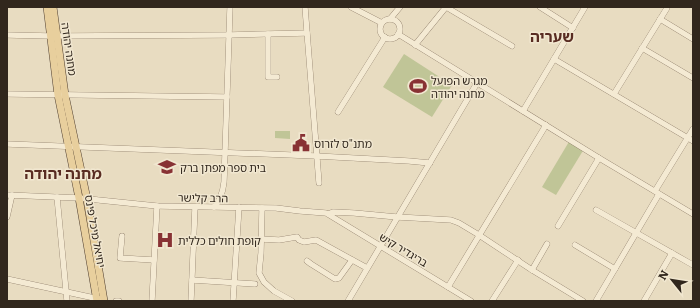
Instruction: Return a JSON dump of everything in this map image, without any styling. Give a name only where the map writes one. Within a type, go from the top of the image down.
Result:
[{"type":"main road","name":"מחנה יהודה","points":[[47,7],[53,35],[62,95]]},
{"type":"main road","name":"מחנה יהודה","points":[[53,7],[53,35]]},
{"type":"main road","name":"יחיאל מיכל פינס","points":[[62,95],[73,147],[87,198],[100,299]]},
{"type":"main road","name":"יחיאל מיכל פינס","points":[[73,147],[79,198],[100,299]]},
{"type":"street","points":[[214,206],[218,204],[223,192],[224,182],[230,7]]},
{"type":"street","points":[[305,7],[319,183]]},
{"type":"street","points":[[351,7],[382,23]]},
{"type":"street","points":[[390,19],[396,21],[399,25],[400,31],[394,38],[391,39],[385,37],[381,32],[381,26],[382,23],[387,19],[390,19],[400,7]]},
{"type":"street","points":[[415,44],[446,7],[512,46]]},
{"type":"street","points":[[540,7],[573,28]]},
{"type":"street","points":[[523,111],[585,7]]},
{"type":"street","points":[[614,94],[666,7]]},
{"type":"street","points":[[660,19],[693,39]]},
{"type":"street","points":[[268,34],[268,77],[277,77]]},
{"type":"street","points":[[7,35],[307,34]]},
{"type":"street","points":[[398,34],[693,214]]},
{"type":"street","points":[[338,112],[385,37]]},
{"type":"street","points":[[642,48],[693,78]]},
{"type":"street","points":[[554,60],[690,140]]},
{"type":"street","points":[[348,301],[477,83]]},
{"type":"street","points":[[7,94],[227,97]]},
{"type":"street","points":[[448,287],[546,125]]},
{"type":"street","points":[[596,301],[637,232],[657,193],[690,140],[693,129]]},
{"type":"street","points":[[7,144],[316,156],[430,163]]},
{"type":"street","points":[[558,226],[599,158]]},
{"type":"street","points":[[7,217],[10,195]]},
{"type":"street","name":"הרב קלישר","points":[[10,195],[87,198],[157,206],[276,208],[327,214],[333,212],[354,213],[397,218],[451,220],[479,235],[583,301]]},
{"type":"street","points":[[57,197],[67,301]]},
{"type":"street","points":[[152,301],[157,206]]},
{"type":"street","points":[[191,301],[195,207]]},
{"type":"street","points":[[233,301],[239,207]]},
{"type":"street","points":[[262,208],[262,239],[259,273],[264,282],[274,291],[292,301]]},
{"type":"street","points":[[596,210],[693,265]]},
{"type":"street","name":"בריגדיר קיש","points":[[327,214],[472,301]]},
{"type":"street","points":[[122,236],[120,258],[154,260]]},
{"type":"street","points":[[262,239],[279,240],[297,237],[299,240],[304,242],[316,240],[367,268]]},
{"type":"street","points":[[532,270],[547,244]]},
{"type":"street","points":[[575,245],[615,269]]},
{"type":"street","points":[[644,301],[672,253]]},
{"type":"street","points":[[307,260],[335,279],[339,278],[352,260]]},
{"type":"street","points":[[492,301],[518,260]]},
{"type":"street","points":[[7,279],[100,299]]},
{"type":"street","points":[[192,280],[255,284]]},
{"type":"green space","name":"מגרש הפועל מחנה יהודה","points":[[404,54],[452,85],[432,117],[383,87]]},
{"type":"green space","points":[[275,131],[290,131],[290,139],[275,138]]},
{"type":"green space","points":[[570,140],[584,149],[556,195],[542,187]]},
{"type":"place","name":"מגרש הפועל מחנה יהודה","points":[[418,86]]},
{"type":"place","name":"מתנ\"ס לזרוס","points":[[301,143]]},
{"type":"place","name":"בית ספר מפתן ברק","points":[[167,167]]},
{"type":"place","name":"קופת חולים כללית","points":[[165,240]]},
{"type":"district","name":"שעריה","points":[[552,35]]},
{"type":"district","name":"מחנה יהודה","points":[[63,172]]}]
